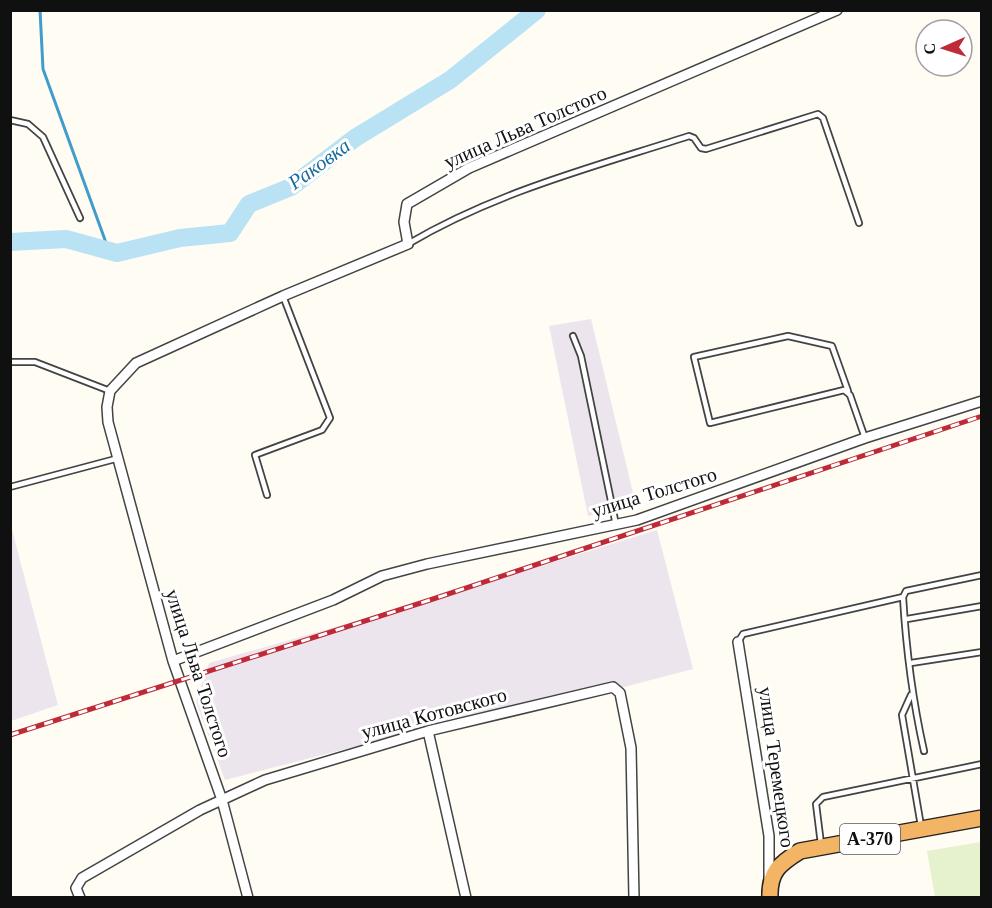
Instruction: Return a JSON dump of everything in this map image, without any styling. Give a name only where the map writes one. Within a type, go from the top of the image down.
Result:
[{"type":"highway","name":"А-370","points":[[770,880],[783,862],[800,851],[981,818]]},
{"type":"highway","name":"улица Теремецкого","points":[[770,880],[770,897]]},
{"type":"street","name":"улица Льва Толстого","points":[[408,244],[404,222],[407,204],[469,168],[837,10]]},
{"type":"street","points":[[110,391],[136,363],[283,296],[408,244]]},
{"type":"street","name":"улица Льва Толстого","points":[[110,391],[108,414],[118,458],[173,661],[222,800],[248,897]]},
{"type":"street","name":"улица Толстого","points":[[173,661],[333,600],[382,576],[427,564],[616,525],[676,507],[865,438],[981,400]]},
{"type":"street","name":"улица Теремецкого","points":[[738,642],[769,836],[770,880]]},
{"type":"street","name":"улица Котовского","points":[[80,897],[77,884],[81,878],[222,800],[265,780],[428,731],[607,687],[617,688],[626,717],[631,748],[634,897]]},
{"type":"street","points":[[428,731],[466,897]]},
{"type":"lane","points":[[408,244],[442,224],[534,185],[689,136],[701,148],[706,149],[818,114],[823,118],[859,223]]},
{"type":"lane","points":[[10,120],[28,124],[42,137],[80,218]]},
{"type":"lane","points":[[267,495],[255,455],[322,430],[330,418],[283,296]]},
{"type":"lane","points":[[573,336],[581,356],[616,525]]},
{"type":"lane","points":[[848,391],[844,390],[710,423],[694,357],[788,336],[832,346],[865,438]]},
{"type":"lane","points":[[10,362],[35,362],[110,391]]},
{"type":"lane","points":[[10,488],[118,458]]},
{"type":"lane","points":[[924,751],[911,694],[911,663],[903,597],[906,591],[981,575]]},
{"type":"lane","points":[[738,642],[743,634],[903,597]]},
{"type":"lane","points":[[907,619],[981,606]]},
{"type":"lane","points":[[911,663],[981,652]]},
{"type":"lane","points":[[911,694],[903,708],[902,715],[921,829]]},
{"type":"lane","points":[[822,848],[817,801],[823,797],[981,764]]},
{"type":"shaded area","points":[[591,319],[636,505],[588,516],[549,326]]},
{"type":"shaded area","points":[[11,526],[58,705],[10,721]]},
{"type":"shaded area","points":[[657,530],[693,669],[597,694],[520,704],[225,780],[196,702],[209,663],[430,600]]},
{"type":"green space","points":[[981,842],[981,896],[935,897],[927,851]]},
{"type":"waterway","points":[[40,10],[43,69],[109,251]]},
{"type":"waterway","name":"Раковка","points":[[10,242],[66,239],[117,253],[180,238],[230,233],[249,204],[291,187],[355,138],[450,80],[537,10]]},
{"type":"railway","points":[[10,735],[430,600],[982,416]]}]
